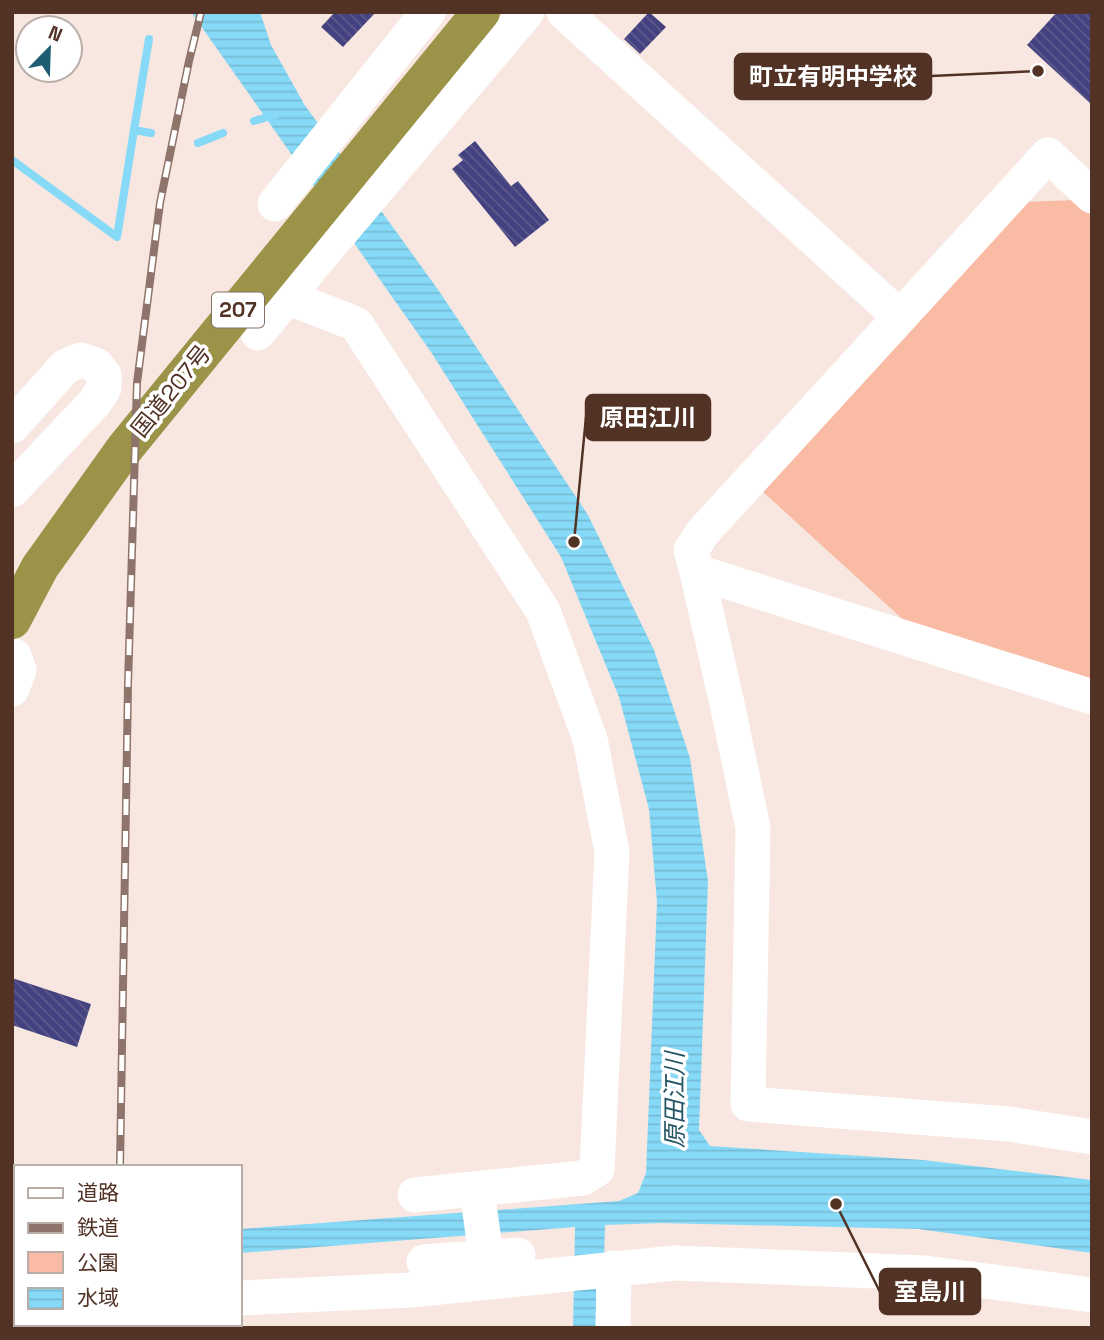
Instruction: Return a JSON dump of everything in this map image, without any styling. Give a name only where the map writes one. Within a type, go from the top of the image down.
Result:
[{"type":"highway","name":"国道207号","points":[[12,620],[40,567],[125,448],[481,13]]},
{"type":"street","points":[[275,204],[428,12]]},
{"type":"street","points":[[258,332],[527,12]]},
{"type":"street","points":[[564,12],[900,317]]},
{"type":"street","points":[[1092,196],[1048,155],[703,532],[691,550],[753,828],[748,1104],[1008,1124],[1092,1137]]},
{"type":"street","points":[[288,297],[356,324],[542,611],[590,739],[612,852],[597,1169],[583,1178],[415,1195]]},
{"type":"street","points":[[12,426],[66,366],[81,360],[96,365],[104,375],[104,388],[96,402],[12,490]]},
{"type":"street","points":[[698,572],[1092,697]]},
{"type":"street","points":[[12,655],[19,670],[12,689]]},
{"type":"street","points":[[477,1189],[486,1257]]},
{"type":"street","points":[[424,1262],[486,1257],[569,1262]]},
{"type":"street","points":[[611,1258],[613,1328]]},
{"type":"street","points":[[242,1298],[411,1290],[569,1262],[611,1258],[925,1273],[1092,1295]]},
{"type":"green space","points":[[1076,200],[1092,214],[1092,683],[909,625],[761,490],[1024,202]]},
{"type":"water","points":[[191,12],[260,12],[271,45],[304,104],[439,291],[588,515],[654,650],[690,758],[708,881],[699,1130],[710,1146],[923,1160],[1092,1180],[1092,1253],[918,1229],[660,1223],[605,1225],[602,1328],[573,1328],[575,1227],[242,1253],[242,1229],[619,1201],[638,1193],[646,1173],[657,902],[649,809],[619,697],[561,557],[431,352]]},
{"type":"building","points":[[335,12],[376,12],[343,47],[321,27]]},
{"type":"building","points":[[649,12],[666,27],[640,54],[624,39]]},
{"type":"building","points":[[1057,12],[1092,12],[1092,105],[1027,45]]},
{"type":"building","points":[[475,141],[511,186],[518,181],[549,220],[515,247],[452,169],[463,160],[458,155]]},
{"type":"building","points":[[12,978],[91,1004],[77,1047],[12,1025]]},
{"type":"waterway","points":[[134,130],[149,39]]},
{"type":"waterway","points":[[254,121],[275,115]]},
{"type":"waterway","points":[[12,160],[117,237],[134,130],[151,133]]},
{"type":"waterway","points":[[198,143],[223,133]]},
{"type":"railway","points":[[120,1165],[128,685],[137,383],[160,203],[201,12]]},
{"type":"place","name":"町立有明中学校","points":[[1038,71]]},
{"type":"place","name":"原田江川","points":[[574,542]]},
{"type":"place","name":"室島川","points":[[836,1204]]}]
